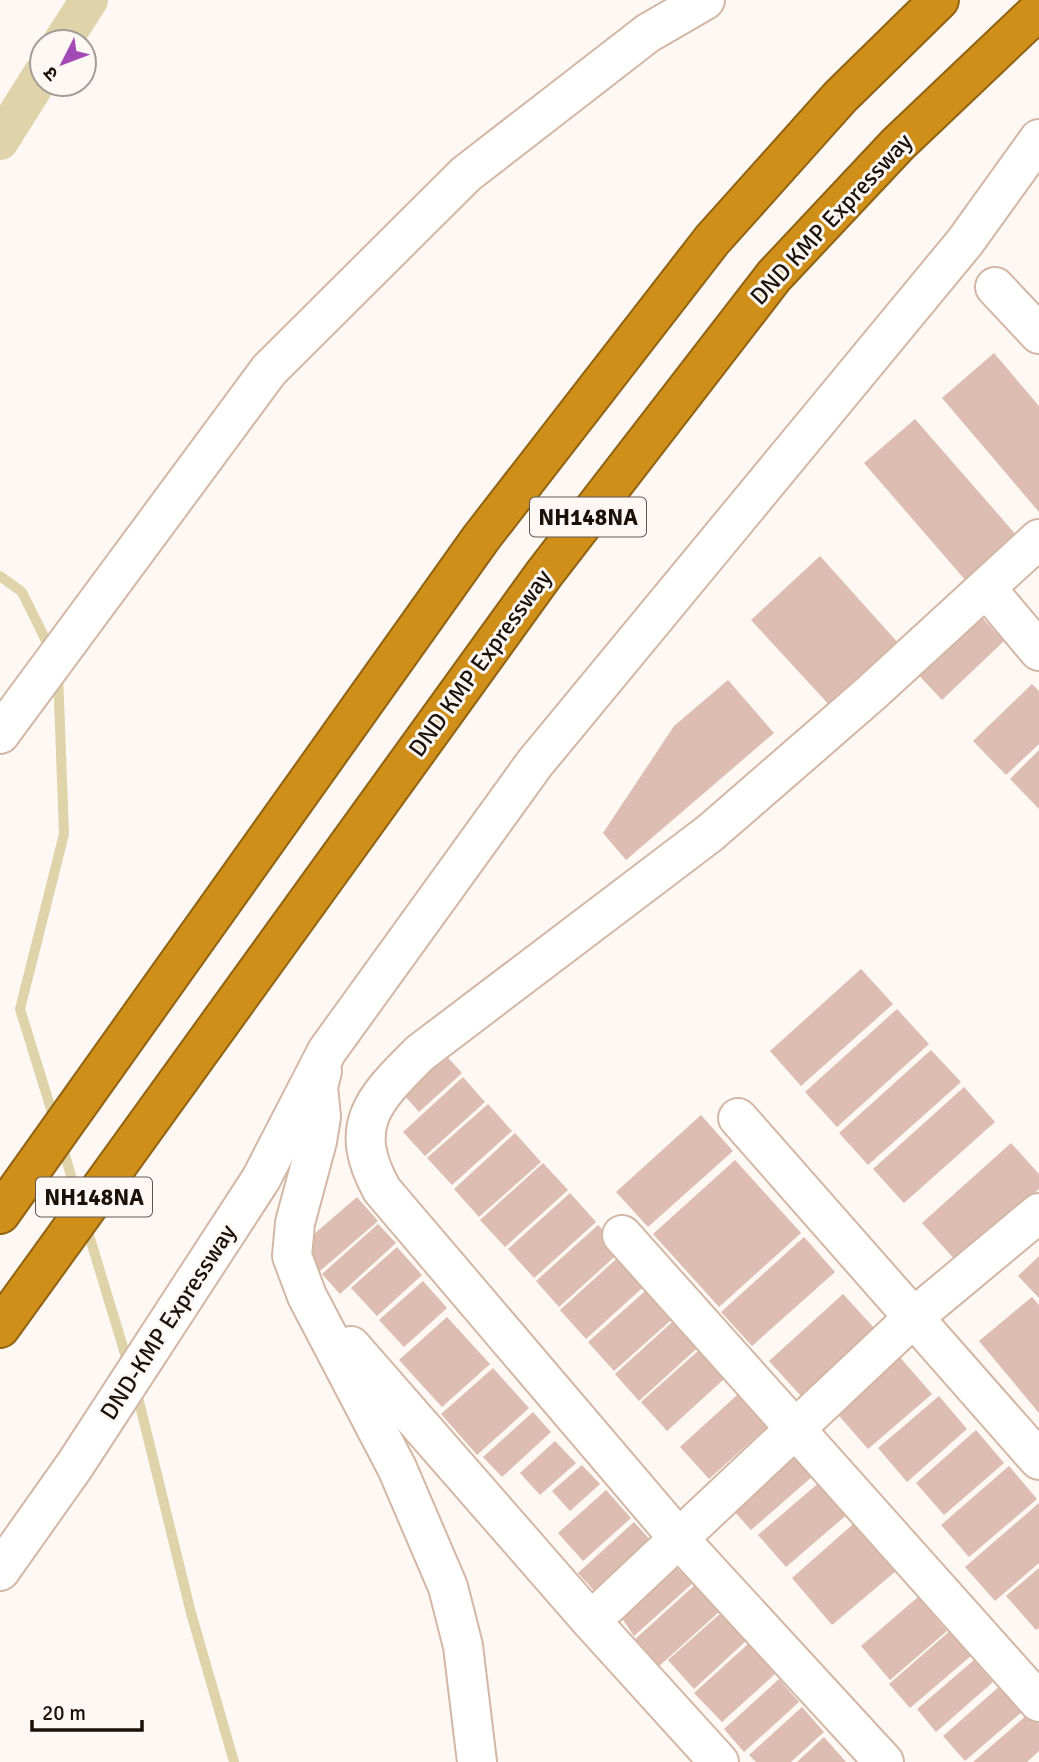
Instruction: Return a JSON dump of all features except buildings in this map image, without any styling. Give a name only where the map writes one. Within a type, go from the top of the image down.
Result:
[{"type":"highway","name":"NH148NA","points":[[0,1214],[481,538],[712,240],[840,97],[939,0]]},
{"type":"highway","name":"DND KMP Expressway","points":[[1,1328],[544,574],[774,276],[898,144],[1039,10]]},
{"type":"street","points":[[0,734],[269,370],[466,174],[648,33],[705,0]]},
{"type":"street","points":[[477,1762],[463,1646],[448,1587],[397,1468],[296,1272],[292,1241],[317,1141],[321,1117],[318,1087],[327,1051],[535,763],[965,242],[1039,139]]},
{"type":"street","points":[[995,287],[1039,334]]},
{"type":"street","points":[[884,1762],[680,1540],[382,1190],[368,1164],[366,1136],[370,1110],[386,1086],[420,1054],[710,833],[1039,539]]},
{"type":"street","points":[[986,588],[1039,650]]},
{"type":"street","name":"DND-KMP Expressway","points":[[0,1571],[75,1465],[261,1179],[327,1051]]},
{"type":"street","points":[[738,1118],[1039,1460]]},
{"type":"street","points":[[592,1621],[914,1317],[1039,1213]]},
{"type":"street","points":[[622,1235],[1039,1702]]},
{"type":"street","points":[[307,1296],[719,1762]]},
{"type":"waterway","points":[[71,28],[89,0]]},
{"type":"waterway","points":[[0,141],[28,96]]},
{"type":"waterway","points":[[0,576],[22,592],[51,651]]},
{"type":"waterway","points":[[55,1122],[20,1009],[64,834],[58,673]]},
{"type":"waterway","points":[[62,1145],[79,1203]]},
{"type":"waterway","points":[[86,1225],[129,1367]]},
{"type":"waterway","points":[[136,1389],[191,1613],[234,1762]]}]
